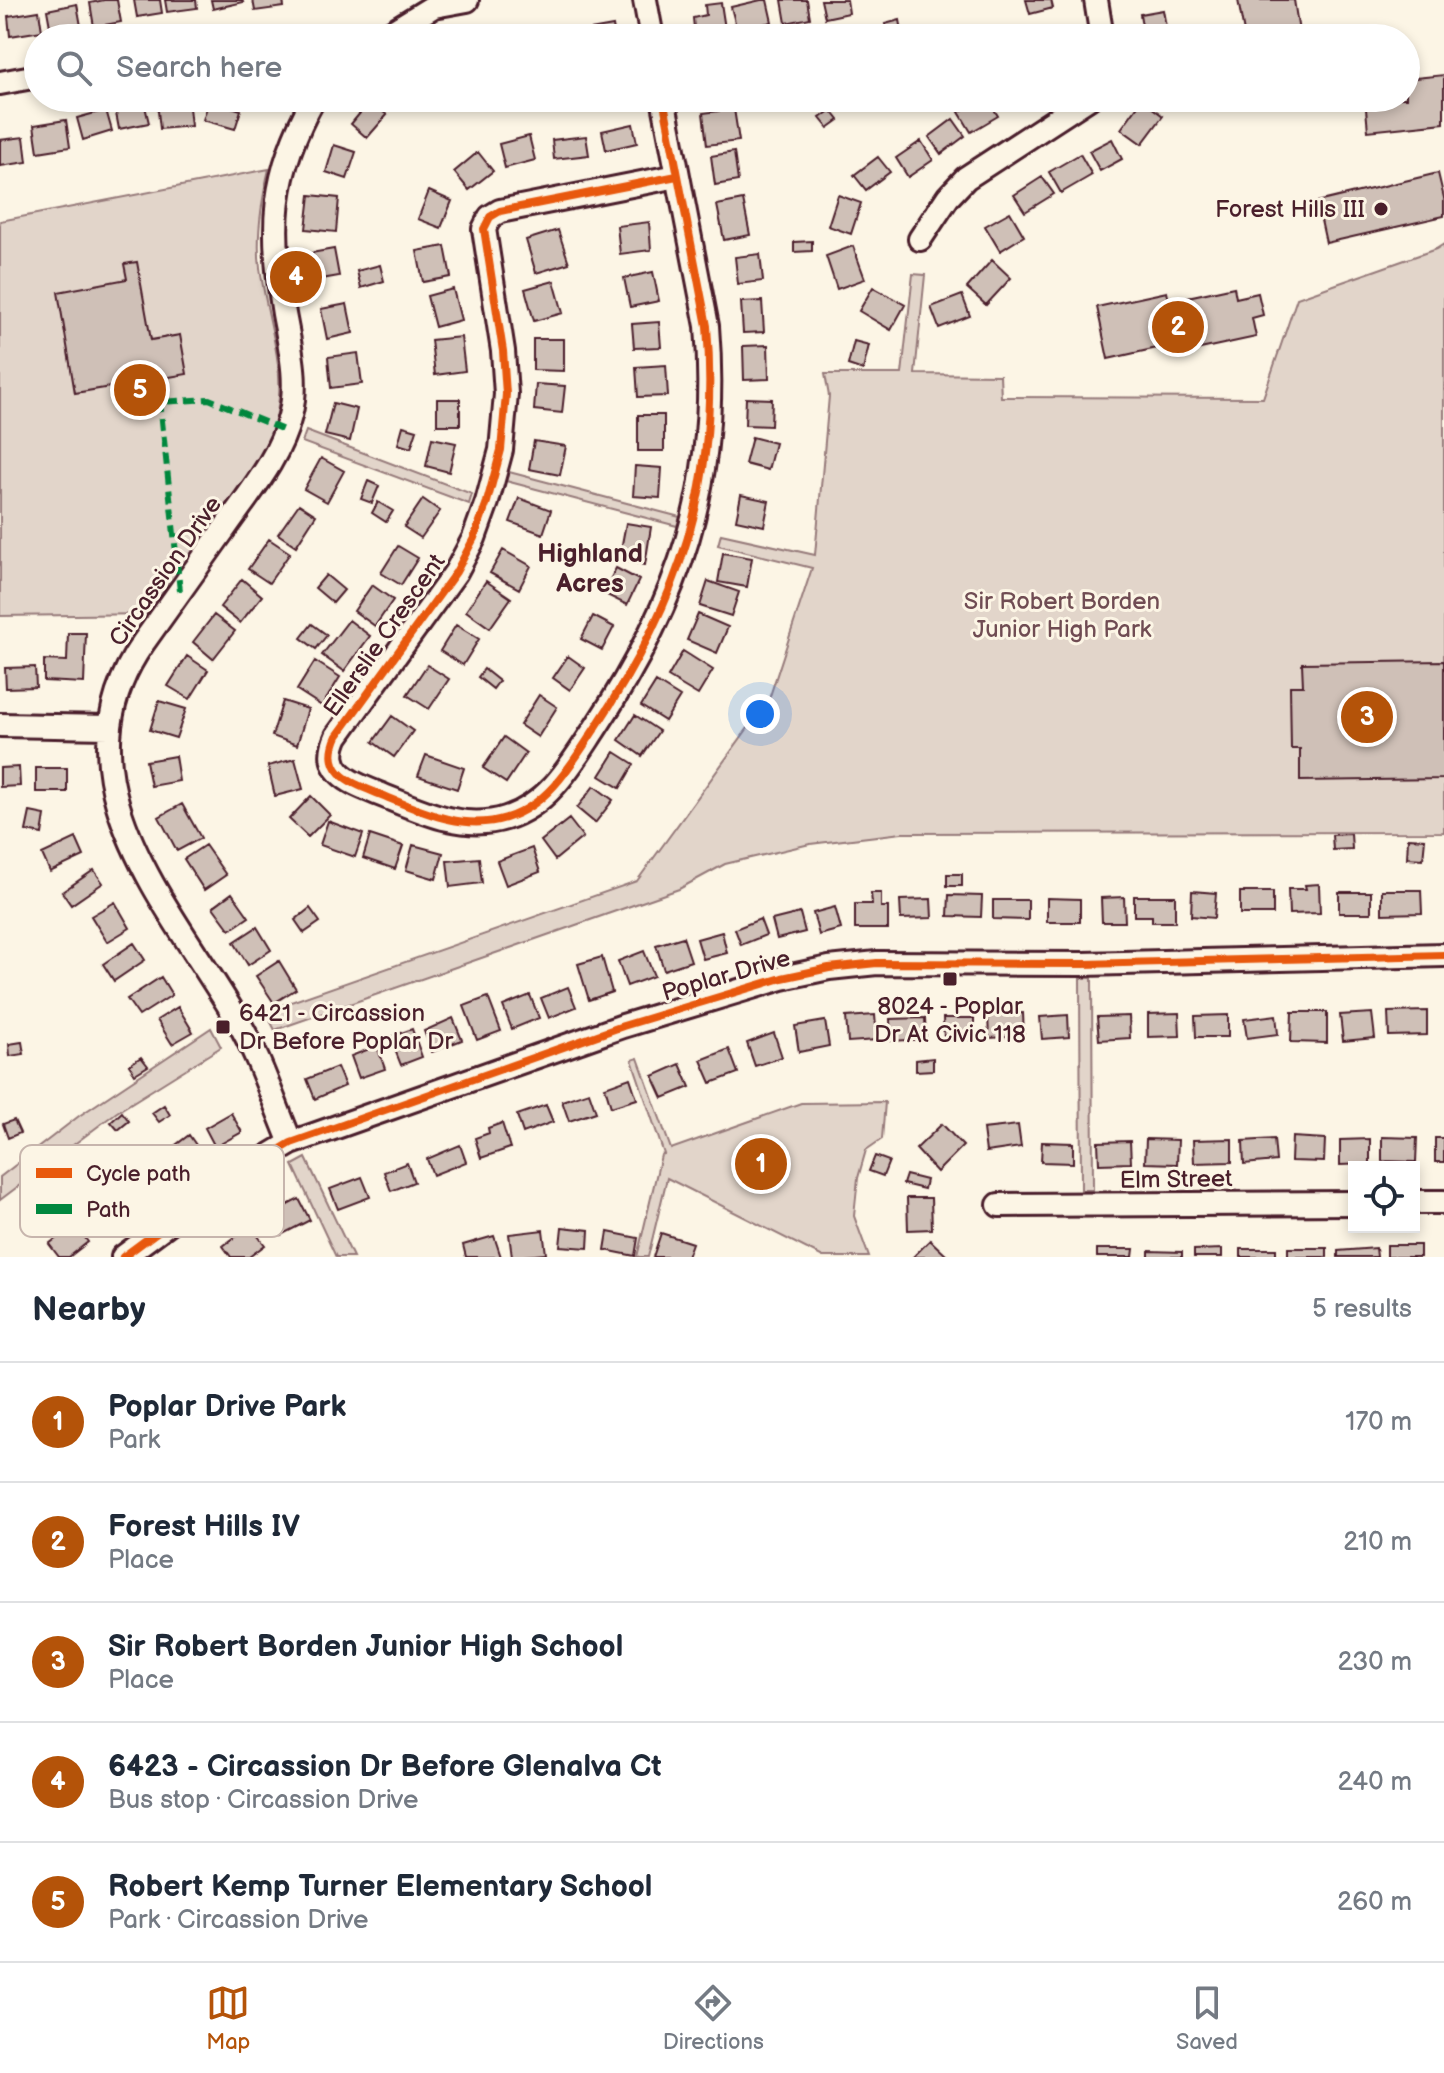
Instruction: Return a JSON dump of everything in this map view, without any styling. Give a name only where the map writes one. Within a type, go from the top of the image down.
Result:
[{"type":"street","points":[[405,24],[434,6],[467,0]]},
{"type":"street","points":[[645,0],[649,24]]},
{"type":"street","points":[[1096,0],[1100,24]]},
{"type":"street","points":[[0,83],[24,79]]},
{"type":"street","name":"Circassion Drive","points":[[291,1143],[241,1026],[164,902],[128,837],[112,785],[108,751],[109,727],[118,695],[138,651],[259,479],[280,445],[290,417],[294,376],[277,267],[275,222],[277,191],[298,126],[306,112]]},
{"type":"street","name":"Ellerslie Crescent","points":[[666,112],[707,326],[710,363],[707,437],[692,525],[664,608],[585,744],[550,791],[516,815],[486,823],[450,820],[346,781],[334,763],[333,747],[337,736],[456,572],[481,521],[496,473],[504,431],[506,394],[503,351],[485,242],[486,222],[500,211],[677,176]]},
{"type":"street","points":[[920,239],[948,197],[966,178],[1067,112]]},
{"type":"street","points":[[0,725],[109,727]]},
{"type":"street","name":"Poplar Drive","points":[[284,1147],[623,1026],[782,978],[829,968],[877,963],[1084,964],[1444,955]]},
{"type":"street","points":[[1420,1202],[1444,1202]]},
{"type":"street","name":"Elm Street","points":[[999,1205],[1348,1203]]},
{"type":"street","name":"Poplar Drive","points":[[123,1257],[150,1237]]},
{"type":"green space","points":[[269,169],[260,218],[259,256],[275,345],[279,391],[277,415],[270,439],[257,466],[151,614],[0,616],[0,221]]},
{"type":"green space","name":"Sir Robert Borden Junior High Park","points":[[1444,244],[1444,832],[902,833],[810,844],[725,864],[679,889],[275,1030],[265,1011],[637,881],[769,699],[812,568],[718,545],[721,534],[815,555],[829,396],[825,374],[902,374],[913,274],[925,275],[915,374],[1000,375],[1001,397],[1263,398],[1297,298]]},
{"type":"green space","points":[[306,431],[472,494],[469,504],[302,442]]},
{"type":"green space","points":[[509,472],[680,517],[677,526],[506,481]]},
{"type":"green space","points":[[1080,978],[1092,978],[1093,1190],[1081,1190]]},
{"type":"green space","points":[[211,1028],[221,1047],[117,1112],[73,1145],[41,1145],[79,1116]]},
{"type":"green space","points":[[638,1058],[671,1149],[801,1103],[885,1102],[882,1139],[866,1150],[858,1178],[854,1216],[869,1257],[823,1257],[667,1178],[648,1257],[637,1257],[661,1155],[664,1154],[632,1060]]},
{"type":"green space","points":[[306,1158],[353,1257],[336,1257],[293,1165]]},
{"type":"green space","points":[[20,1162],[20,1185],[0,1200],[0,1177]]},
{"type":"building","points":[[117,0],[121,22],[94,24],[90,3]]},
{"type":"building","points":[[134,0],[160,0],[162,13],[137,17]]},
{"type":"building","points":[[165,0],[196,0],[197,8],[167,12]]},
{"type":"building","points":[[211,0],[242,0],[243,2],[213,9]]},
{"type":"building","points":[[253,0],[283,0],[284,7],[255,11]]},
{"type":"building","points":[[767,0],[772,22],[735,24],[731,7]]},
{"type":"building","points":[[782,0],[807,0],[810,18],[786,23]]},
{"type":"building","points":[[821,0],[847,0],[849,13],[825,18]]},
{"type":"building","points":[[1026,0],[1051,0],[1053,8],[1030,14]]},
{"type":"building","points":[[1238,0],[1294,0],[1298,24],[1242,24]]},
{"type":"building","points":[[721,3],[724,24],[694,24],[693,18],[706,15],[705,5]]},
{"type":"building","points":[[77,4],[81,24],[50,24],[47,10]]},
{"type":"building","points":[[1163,10],[1166,24],[1142,24],[1140,14]]},
{"type":"building","points":[[39,11],[41,24],[24,24],[24,34],[10,36],[8,16]]},
{"type":"building","points":[[1444,75],[1444,123],[1368,131],[1366,112],[1420,112],[1420,78]]},
{"type":"building","points":[[107,112],[112,131],[83,140],[77,118]]},
{"type":"building","points":[[116,112],[146,112],[149,123],[119,129]]},
{"type":"building","points":[[158,112],[190,112],[191,126],[160,129]]},
{"type":"building","points":[[205,112],[240,112],[235,129],[203,120]]},
{"type":"building","points":[[361,112],[383,112],[387,115],[367,138],[351,124]]},
{"type":"building","points":[[734,112],[739,141],[707,145],[703,113]]},
{"type":"building","points":[[833,112],[839,120],[828,128],[820,118]]},
{"type":"building","points":[[959,112],[996,112],[998,116],[971,132]]},
{"type":"building","points":[[1133,112],[1158,112],[1163,116],[1142,144],[1121,129]]},
{"type":"building","points":[[953,119],[965,136],[941,154],[929,137]]},
{"type":"building","points":[[66,120],[70,147],[38,152],[34,125]]},
{"type":"building","points":[[633,124],[637,143],[606,150],[602,131]]},
{"type":"building","points":[[529,136],[535,160],[505,168],[499,144]]},
{"type":"building","points":[[586,136],[589,155],[554,159],[552,140]]},
{"type":"building","points":[[24,137],[27,162],[0,166],[0,140]]},
{"type":"building","points":[[1112,139],[1122,159],[1100,171],[1089,151]]},
{"type":"building","points":[[921,141],[933,160],[908,177],[896,158]]},
{"type":"building","points":[[334,145],[356,152],[347,179],[326,172]]},
{"type":"building","points":[[478,152],[493,171],[469,190],[454,172]]},
{"type":"building","points":[[734,152],[738,181],[715,185],[711,156]]},
{"type":"building","points":[[1080,154],[1092,175],[1061,193],[1049,172]]},
{"type":"building","points":[[878,157],[890,172],[866,190],[854,175]]},
{"type":"building","name":"Forest Hills III","points":[[1438,173],[1444,198],[1444,216],[1326,243],[1317,202]]},
{"type":"building","points":[[1042,177],[1054,194],[1025,212],[1014,195]]},
{"type":"building","points":[[429,191],[452,201],[441,228],[418,219]]},
{"type":"building","points":[[310,195],[339,198],[336,232],[306,229]]},
{"type":"building","points":[[838,195],[861,203],[851,234],[828,226]]},
{"type":"building","points":[[743,200],[750,235],[724,240],[717,205]]},
{"type":"building","points":[[1010,212],[1024,236],[1000,251],[985,226]]},
{"type":"building","points":[[649,222],[651,250],[620,254],[617,226]]},
{"type":"building","points":[[558,230],[569,263],[536,273],[526,240]]},
{"type":"building","points":[[812,241],[812,251],[794,252],[794,242]]},
{"type":"building","points":[[445,246],[451,277],[423,282],[417,251]]},
{"type":"building","points":[[853,246],[865,279],[837,289],[826,256]]},
{"type":"building","points":[[334,249],[339,276],[316,280],[311,253]]},
{"type":"building","points":[[760,254],[763,281],[738,284],[735,257]]},
{"type":"building","points":[[992,260],[1011,278],[986,305],[967,288]]},
{"type":"building","points":[[137,262],[151,340],[180,335],[187,374],[75,393],[58,292],[127,279],[124,264]]},
{"type":"building","points":[[380,265],[384,281],[361,288],[357,271]]},
{"type":"building","points":[[653,272],[659,301],[630,307],[624,278]]},
{"type":"building","points":[[554,281],[563,313],[534,321],[525,289]]},
{"type":"building","points":[[873,287],[905,305],[891,330],[859,311]]},
{"type":"building","points":[[1234,287],[1236,298],[1258,293],[1263,315],[1252,318],[1256,337],[1177,354],[1175,344],[1108,359],[1097,307],[1167,292],[1169,301]]},
{"type":"building","points":[[453,289],[461,320],[435,327],[427,296]]},
{"type":"building","points":[[962,295],[970,316],[939,328],[931,307]]},
{"type":"building","points":[[762,301],[764,332],[743,333],[741,302]]},
{"type":"building","points":[[347,304],[353,333],[327,339],[321,309]]},
{"type":"building","points":[[659,322],[661,347],[634,348],[632,324]]},
{"type":"building","points":[[461,337],[465,371],[435,375],[431,340]]},
{"type":"building","points":[[533,339],[564,339],[564,371],[533,370]]},
{"type":"building","points":[[854,341],[869,345],[863,370],[848,365]]},
{"type":"building","points":[[768,345],[769,379],[744,380],[743,346]]},
{"type":"building","points":[[358,353],[362,384],[331,388],[328,357]]},
{"type":"building","points":[[666,365],[668,396],[638,397],[636,367]]},
{"type":"building","points":[[536,384],[565,386],[562,413],[534,410]]},
{"type":"building","points":[[746,398],[772,399],[771,426],[745,425]]},
{"type":"building","points":[[437,399],[460,399],[460,425],[437,425]]},
{"type":"building","points":[[333,403],[357,409],[350,441],[325,435]]},
{"type":"building","points":[[638,415],[664,415],[664,451],[638,451]]},
{"type":"building","points":[[403,426],[417,430],[411,448],[398,444]]},
{"type":"building","points":[[752,437],[775,443],[768,470],[745,464]]},
{"type":"building","points":[[432,438],[456,443],[449,472],[426,466]]},
{"type":"building","points":[[534,441],[566,446],[560,475],[529,469]]},
{"type":"building","points":[[321,458],[344,471],[327,502],[304,489]]},
{"type":"building","points":[[635,466],[662,468],[660,498],[633,496]]},
{"type":"building","points":[[368,481],[379,486],[372,503],[361,499]]},
{"type":"building","points":[[741,495],[769,501],[764,526],[736,520]]},
{"type":"building","points":[[519,498],[551,510],[543,534],[510,522]]},
{"type":"building","points":[[423,499],[440,511],[421,538],[404,527]]},
{"type":"building","points":[[378,502],[393,511],[386,522],[372,513]]},
{"type":"building","points":[[299,504],[316,515],[296,546],[278,534]]},
{"type":"building","points":[[626,523],[651,527],[645,565],[619,560]]},
{"type":"building","points":[[269,539],[290,553],[269,583],[248,569]]},
{"type":"building","points":[[398,546],[418,558],[401,585],[381,573]]},
{"type":"building","points":[[503,550],[531,566],[519,589],[490,573]]},
{"type":"building","points":[[723,553],[752,558],[747,587],[718,582]]},
{"type":"building","points":[[616,568],[639,580],[627,605],[603,593]]},
{"type":"building","points":[[326,575],[344,590],[333,603],[315,588]]},
{"type":"building","points":[[242,579],[262,596],[240,623],[220,607]]},
{"type":"building","points":[[486,581],[511,598],[490,628],[466,611]]},
{"type":"building","points":[[708,581],[739,592],[731,616],[700,606]]},
{"type":"building","points":[[372,585],[393,600],[375,626],[354,611]]},
{"type":"building","points":[[698,614],[728,627],[717,653],[687,640]]},
{"type":"building","points":[[214,615],[235,631],[213,659],[193,642]]},
{"type":"building","points":[[593,616],[614,627],[602,650],[581,639]]},
{"type":"building","points":[[349,620],[370,636],[344,671],[322,655]]},
{"type":"building","points":[[312,624],[327,635],[316,649],[301,638]]},
{"type":"building","points":[[456,625],[479,639],[463,665],[440,651]]},
{"type":"building","points":[[68,633],[86,633],[84,683],[44,681],[44,660],[67,661]]},
{"type":"building","points":[[683,651],[713,670],[698,695],[668,677]]},
{"type":"building","points":[[187,656],[208,670],[190,699],[168,686]]},
{"type":"building","points":[[568,656],[585,668],[570,690],[553,678]]},
{"type":"building","points":[[315,661],[340,677],[322,706],[297,690]]},
{"type":"building","points":[[1444,661],[1444,779],[1300,781],[1300,749],[1291,749],[1290,686],[1303,686],[1302,663]]},
{"type":"building","points":[[427,665],[449,679],[429,709],[407,695]]},
{"type":"building","points":[[35,667],[36,687],[6,688],[5,668]]},
{"type":"building","points":[[484,669],[499,681],[493,689],[478,677]]},
{"type":"building","points":[[656,682],[680,697],[665,721],[641,706]]},
{"type":"building","points":[[539,695],[557,707],[538,737],[520,725]]},
{"type":"building","points":[[159,701],[186,709],[176,738],[150,730]]},
{"type":"building","points":[[283,701],[308,709],[297,745],[272,736]]},
{"type":"building","points":[[635,715],[659,731],[642,756],[619,740]]},
{"type":"building","points":[[392,716],[413,731],[394,757],[373,742]]},
{"type":"building","points":[[504,737],[526,753],[506,783],[483,768]]},
{"type":"building","points":[[615,752],[634,764],[620,788],[600,776]]},
{"type":"building","points":[[426,755],[464,768],[457,789],[418,776]]},
{"type":"building","points":[[175,756],[179,781],[151,786],[146,761]]},
{"type":"building","points":[[295,759],[303,789],[275,796],[268,766]]},
{"type":"building","points":[[19,767],[20,786],[0,787],[0,768]]},
{"type":"building","points":[[36,768],[67,768],[67,792],[36,792]]},
{"type":"building","points":[[594,786],[613,800],[595,823],[577,808]]},
{"type":"building","points":[[311,796],[330,815],[308,837],[289,819]]},
{"type":"building","points":[[182,804],[201,838],[177,851],[159,817]]},
{"type":"building","points":[[30,812],[45,815],[42,834],[26,831]]},
{"type":"building","points":[[569,819],[583,837],[555,860],[541,841]]},
{"type":"building","points":[[328,821],[363,834],[355,857],[320,845]]},
{"type":"building","points":[[1351,834],[1352,849],[1333,850],[1332,835]]},
{"type":"building","points":[[370,835],[403,846],[395,869],[363,858]]},
{"type":"building","points":[[76,838],[84,856],[50,872],[42,854]]},
{"type":"building","points":[[1408,838],[1425,839],[1423,859],[1407,858]]},
{"type":"building","points":[[205,845],[226,875],[204,890],[184,859]]},
{"type":"building","points":[[413,845],[443,853],[436,879],[406,870]]},
{"type":"building","points":[[532,848],[540,872],[506,885],[497,861]]},
{"type":"building","points":[[479,858],[482,883],[450,887],[447,861]]},
{"type":"building","points":[[94,870],[103,883],[71,905],[62,892]]},
{"type":"building","points":[[947,874],[962,874],[962,886],[947,886]]},
{"type":"building","points":[[1319,884],[1320,913],[1289,914],[1288,889],[1306,889],[1305,885]]},
{"type":"building","points":[[1382,890],[1421,890],[1422,913],[1382,914]]},
{"type":"building","points":[[1192,891],[1216,893],[1214,918],[1191,916]]},
{"type":"building","points":[[1240,892],[1273,892],[1273,914],[1240,914]]},
{"type":"building","points":[[1339,892],[1371,892],[1371,913],[1339,913]]},
{"type":"building","points":[[232,893],[249,917],[230,930],[213,907]]},
{"type":"building","points":[[871,893],[881,893],[881,907],[888,907],[888,929],[855,929],[855,904],[872,904]]},
{"type":"building","points":[[949,895],[982,896],[981,917],[948,916]]},
{"type":"building","points":[[1134,896],[1175,896],[1175,922],[1152,922],[1152,916],[1134,916]]},
{"type":"building","points":[[1124,897],[1125,922],[1102,922],[1101,898]]},
{"type":"building","points":[[1047,898],[1080,899],[1080,922],[1047,922]]},
{"type":"building","points":[[931,899],[932,918],[901,919],[900,900]]},
{"type":"building","points":[[993,900],[1028,900],[1028,920],[993,919]]},
{"type":"building","points":[[115,902],[130,928],[107,942],[91,916]]},
{"type":"building","points":[[835,907],[841,929],[819,935],[813,913]]},
{"type":"building","points":[[310,908],[320,922],[304,933],[295,920]]},
{"type":"building","points":[[800,913],[805,932],[777,939],[772,920]]},
{"type":"building","points":[[760,919],[766,935],[741,945],[735,929]]},
{"type":"building","points":[[257,927],[271,950],[248,965],[234,942]]},
{"type":"building","points":[[722,932],[727,953],[703,959],[697,939]]},
{"type":"building","points":[[683,937],[691,961],[664,970],[656,945]]},
{"type":"building","points":[[134,943],[145,960],[114,981],[103,964]]},
{"type":"building","points":[[644,951],[654,976],[627,986],[618,961]]},
{"type":"building","points":[[602,957],[612,992],[589,1000],[578,964]]},
{"type":"building","points":[[279,961],[296,989],[274,1003],[256,976]]},
{"type":"building","points":[[161,977],[172,995],[139,1016],[127,999]]},
{"type":"building","points":[[568,987],[576,1007],[549,1018],[541,998]]},
{"type":"building","points":[[530,995],[539,1018],[512,1029],[503,1006]]},
{"type":"building","points":[[488,997],[501,1031],[477,1040],[464,1006]]},
{"type":"building","points":[[178,1007],[193,1032],[172,1044],[157,1020]]},
{"type":"building","points":[[1427,1011],[1427,1035],[1389,1036],[1388,1012]]},
{"type":"building","points":[[1292,1012],[1327,1012],[1327,1043],[1291,1042]]},
{"type":"building","points":[[1023,1013],[1024,1036],[989,1038],[988,1015]]},
{"type":"building","points":[[1179,1013],[1180,1036],[1148,1037],[1148,1014]]},
{"type":"building","points":[[1372,1013],[1375,1038],[1343,1041],[1340,1015]]},
{"type":"building","points":[[875,1015],[877,1040],[848,1042],[846,1017]]},
{"type":"building","points":[[1068,1015],[1069,1037],[1042,1039],[1040,1017]]},
{"type":"building","points":[[1228,1015],[1228,1037],[1196,1037],[1195,1016]]},
{"type":"building","points":[[1276,1015],[1278,1034],[1247,1038],[1244,1019]]},
{"type":"building","points":[[1129,1016],[1130,1038],[1099,1040],[1097,1017]]},
{"type":"building","points":[[453,1018],[462,1040],[432,1052],[424,1031]]},
{"type":"building","points":[[925,1018],[926,1039],[891,1041],[890,1019]]},
{"type":"building","points":[[943,1018],[974,1018],[974,1040],[944,1040]]},
{"type":"building","points":[[825,1021],[829,1046],[799,1052],[795,1026]]},
{"type":"building","points":[[412,1029],[422,1057],[401,1065],[390,1037]]},
{"type":"building","points":[[774,1033],[782,1057],[755,1066],[747,1043]]},
{"type":"building","points":[[22,1042],[24,1054],[10,1056],[9,1044]]},
{"type":"building","points":[[377,1046],[385,1069],[359,1078],[351,1056]]},
{"type":"building","points":[[729,1049],[738,1073],[711,1083],[701,1060]]},
{"type":"building","points":[[141,1057],[148,1066],[135,1074],[129,1065]]},
{"type":"building","points":[[933,1058],[933,1070],[916,1071],[916,1060]]},
{"type":"building","points":[[680,1064],[690,1087],[663,1098],[653,1076]]},
{"type":"building","points":[[337,1067],[345,1086],[315,1099],[307,1079]]},
{"type":"building","points":[[630,1078],[637,1099],[611,1107],[605,1087]]},
{"type":"building","points":[[589,1092],[596,1112],[569,1121],[562,1101]]},
{"type":"building","points":[[164,1105],[170,1115],[159,1122],[152,1113]]},
{"type":"building","points":[[546,1105],[553,1122],[523,1133],[517,1115]]},
{"type":"building","points":[[122,1112],[129,1121],[118,1130],[111,1122]]},
{"type":"building","points":[[231,1113],[242,1132],[214,1145],[205,1128]]},
{"type":"building","points":[[14,1120],[20,1133],[8,1138],[3,1124]]},
{"type":"building","points":[[502,1123],[510,1148],[481,1158],[475,1138],[489,1133],[488,1128]]},
{"type":"building","points":[[942,1124],[963,1146],[937,1172],[916,1149]]},
{"type":"building","points":[[1018,1125],[1021,1147],[986,1152],[983,1129]]},
{"type":"building","points":[[189,1135],[196,1145],[176,1145]]},
{"type":"building","points":[[1292,1137],[1325,1139],[1324,1162],[1291,1161]]},
{"type":"building","points":[[1382,1137],[1417,1138],[1416,1161],[1382,1161]]},
{"type":"building","points":[[1435,1138],[1444,1138],[1444,1162],[1435,1162]]},
{"type":"building","points":[[1146,1139],[1178,1140],[1177,1164],[1145,1163]]},
{"type":"building","points":[[1232,1139],[1232,1162],[1194,1163],[1193,1140]]},
{"type":"building","points":[[1274,1139],[1276,1161],[1244,1164],[1243,1141]]},
{"type":"building","points":[[1370,1139],[1370,1161],[1348,1161],[1348,1165],[1340,1165],[1340,1140]]},
{"type":"building","points":[[1130,1141],[1131,1163],[1099,1164],[1098,1142]]},
{"type":"building","points":[[1042,1142],[1073,1143],[1073,1163],[1041,1162]]},
{"type":"building","points":[[460,1145],[466,1162],[433,1175],[427,1159]]},
{"type":"building","points":[[875,1156],[889,1161],[883,1176],[869,1171]]},
{"type":"building","points":[[407,1163],[414,1182],[391,1191],[384,1172]]},
{"type":"building","points":[[906,1175],[926,1180],[924,1189],[903,1184]]},
{"type":"building","points":[[362,1177],[370,1197],[338,1209],[330,1189]]},
{"type":"building","points":[[907,1198],[931,1198],[932,1229],[908,1230]]},
{"type":"building","points":[[299,1199],[310,1220],[284,1233],[284,1207]]},
{"type":"building","points":[[562,1227],[589,1230],[588,1248],[560,1246]]},
{"type":"building","points":[[543,1230],[546,1254],[512,1257],[509,1234]]},
{"type":"building","points":[[608,1232],[638,1238],[635,1256],[605,1250]]},
{"type":"building","points":[[661,1233],[692,1243],[687,1257],[653,1257]]},
{"type":"building","points":[[494,1236],[501,1257],[466,1257],[463,1245]]},
{"type":"building","points":[[58,1237],[84,1237],[88,1242],[69,1257],[59,1257],[49,1244]]},
{"type":"building","points":[[235,1237],[259,1237],[265,1245],[249,1257],[231,1257],[223,1246]]},
{"type":"building","points":[[930,1240],[948,1257],[913,1257]]},
{"type":"building","points":[[1387,1245],[1420,1245],[1420,1257],[1387,1257]]},
{"type":"building","points":[[1288,1248],[1327,1248],[1327,1257],[1288,1257]]},
{"type":"building","points":[[1376,1248],[1377,1257],[1338,1257],[1338,1251]]},
{"type":"building","points":[[1097,1249],[1134,1249],[1133,1257],[1097,1257]]},
{"type":"building","points":[[1222,1249],[1222,1257],[1194,1257],[1194,1250]]},
{"type":"building","points":[[1241,1249],[1276,1249],[1276,1257],[1241,1257]]},
{"type":"building","points":[[1149,1251],[1182,1252],[1182,1257],[1149,1257]]},
{"type":"marked path","points":[[180,591],[160,402],[209,399],[286,431]]},
{"type":"cycle path","points":[[666,112],[707,326],[709,383],[707,438],[700,489],[688,538],[650,634],[624,682],[567,770],[546,794],[521,812],[490,822],[457,821],[425,812],[349,781],[336,768],[333,759],[337,736],[456,572],[474,538],[501,450],[506,394],[503,351],[484,229],[490,217],[500,211],[677,176]]},
{"type":"cycle path","points":[[284,1147],[623,1026],[782,978],[829,968],[877,963],[1084,964],[1444,955]]},
{"type":"cycle path","points":[[123,1257],[150,1237]]},
{"type":"place","name":"Forest Hills III","points":[[1381,209]]},
{"type":"place","name":"6423 - Circassion Dr Before Glenalva Ct","points":[[296,277]]},
{"type":"place","name":"Forest Hills IV","points":[[1178,327]]},
{"type":"place","name":"Robert Kemp Turner Elementary School","points":[[140,390]]},
{"type":"place","name":"Sir Robert Borden Junior High School","points":[[1367,717]]},
{"type":"place","name":"8024 - Poplar Dr At Civic 118","points":[[950,979]]},
{"type":"place","name":"6421 - Circassion Dr Before Poplar Dr","points":[[223,1027]]},
{"type":"place","name":"Poplar Drive Park","points":[[761,1164]]},
{"type":"district","name":"Highland Acres","points":[[590,568]]}]
